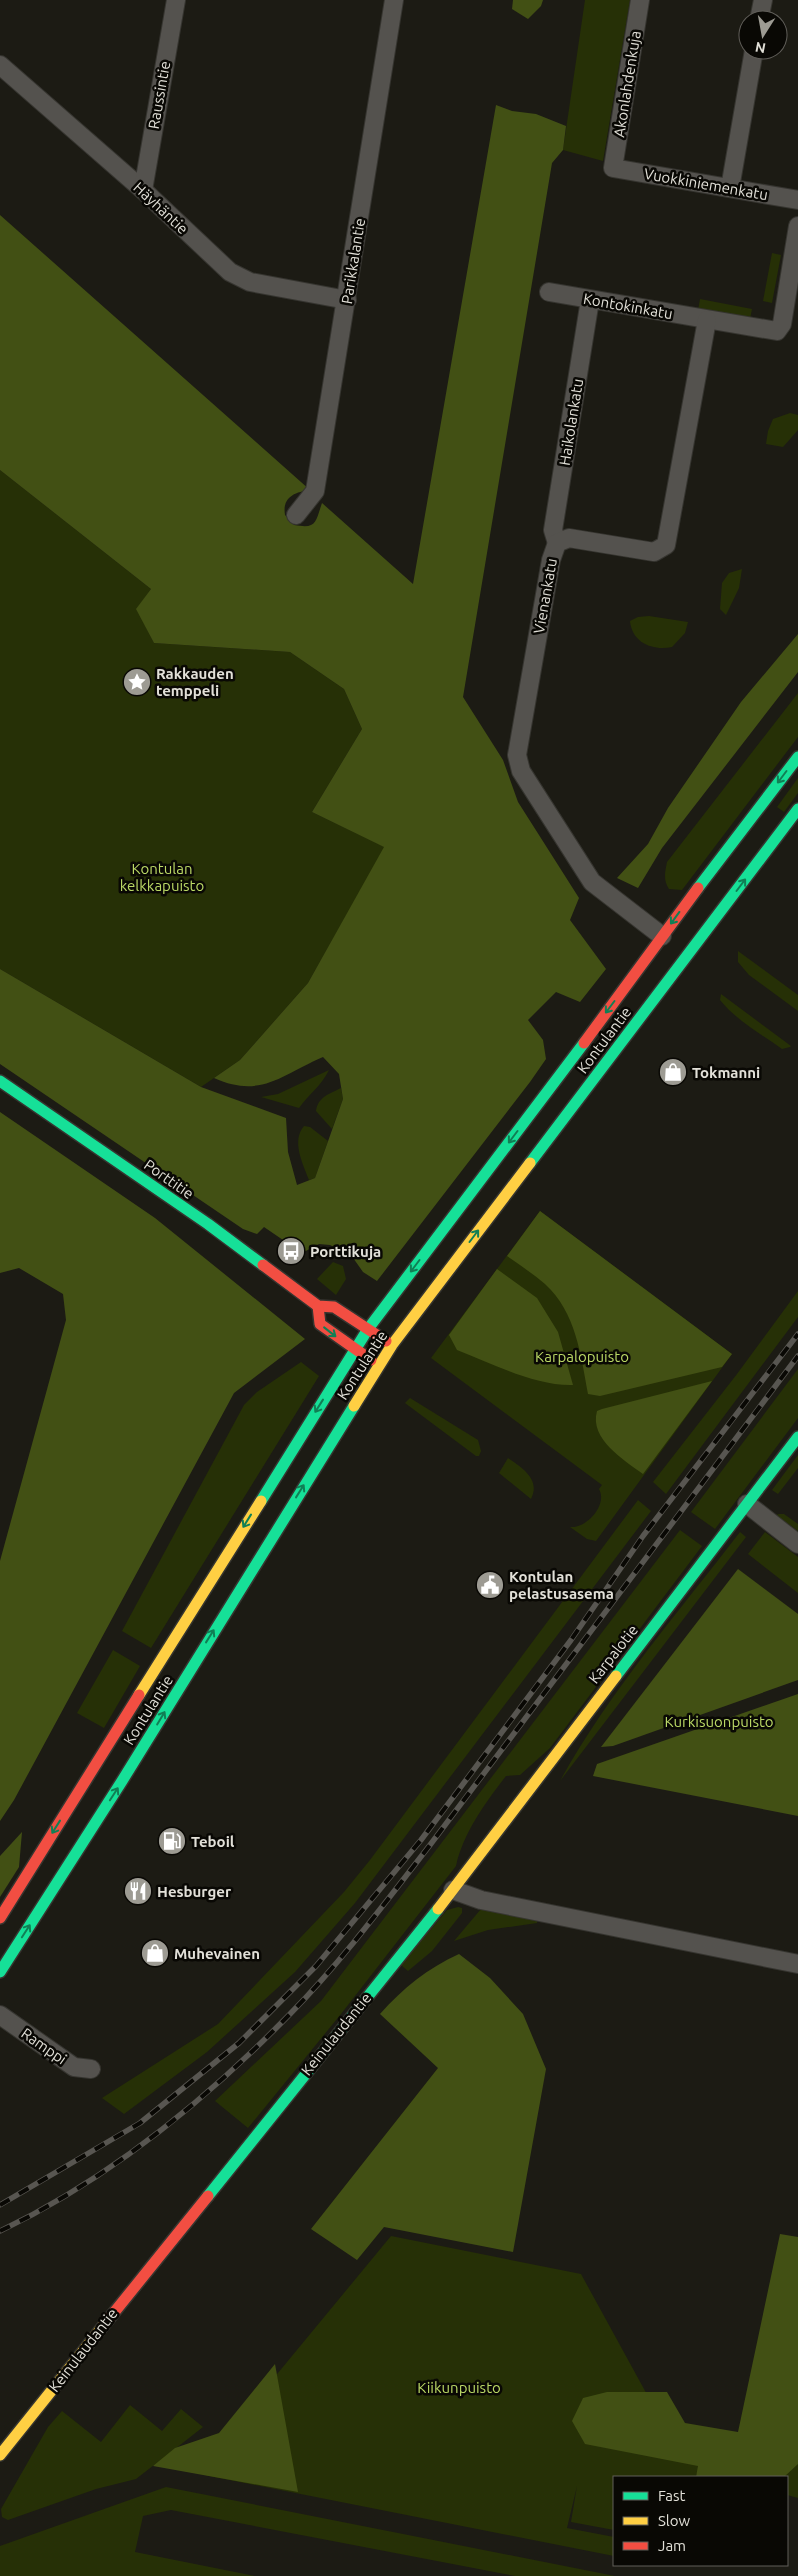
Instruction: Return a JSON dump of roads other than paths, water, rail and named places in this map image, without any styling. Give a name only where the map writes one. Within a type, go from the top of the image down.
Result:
[{"type":"main road","name":"Kontulantie","points":[[0,1918],[368,1329],[798,757]]},
{"type":"main road","name":"Kontulantie","points":[[0,1972],[122,1781],[392,1345],[798,809]]},
{"type":"main road","name":"Porttitie","points":[[0,1081],[208,1224],[318,1306],[334,1307],[392,1345]]},
{"type":"main road","points":[[318,1306],[320,1324],[354,1350],[379,1365]]},
{"type":"main road","name":"Karpalotie","points":[[453,1890],[798,1437]]},
{"type":"main road","name":"Keinulaudantie","points":[[0,2455],[453,1890]]},
{"type":"street","name":"Raussintie","points":[[143,190],[176,0]]},
{"type":"street","name":"Parikkalantie","points":[[296,515],[315,491],[394,0]]},
{"type":"street","name":"Akonlahdenkuja","points":[[613,168],[640,0]]},
{"type":"street","points":[[730,188],[752,60]]},
{"type":"street","name":"Häyhäntie","points":[[0,65],[143,190],[219,262],[240,277],[250,282],[346,300]]},
{"type":"street","name":"Vuokkiniemenkatu","points":[[613,168],[798,200]]},
{"type":"street","name":"Kontokinkatu","points":[[549,292],[776,331],[782,324],[798,226]]},
{"type":"street","name":"Haikolankatu","points":[[557,543],[553,530],[590,300]]},
{"type":"street","name":"Vienankatu","points":[[662,936],[592,882],[521,771],[517,755],[551,560],[557,543],[569,538],[654,552],[666,545],[707,320]]},
{"type":"street","points":[[747,1504],[798,1544]]},
{"type":"street","points":[[453,1890],[481,1900],[798,1964]]},
{"type":"street","name":"Ramppi","points":[[0,2015],[74,2067],[91,2069]]},
{"type":"railway","points":[[0,2205],[140,2123],[239,2043],[316,1966],[421,1840],[571,1640],[643,1536],[798,1334]]},
{"type":"railway","points":[[0,2231],[79,2187],[118,2162],[154,2135],[225,2077],[309,1994],[362,1932],[430,1845],[798,1356]]},
{"type":"place","name":"Rakkauden temppeli","points":[[137,682]]},
{"type":"place","name":"Tokmanni","points":[[673,1072]]},
{"type":"place","name":"Porttikuja","points":[[291,1251]]},
{"type":"place","name":"Kontulan pelastusasema","points":[[490,1585]]},
{"type":"place","name":"Teboil","points":[[172,1841]]},
{"type":"place","name":"Hesburger","points":[[138,1891]]},
{"type":"place","name":"Muhevainen","points":[[155,1953]]},
{"type":"park label","name":"Kontulan kelkkapuisto","points":[[162,876]]},
{"type":"park label","name":"Karpalopuisto","points":[[582,1356]]},
{"type":"park label","name":"Kurkisuonpuisto","points":[[719,1721]]},
{"type":"park label","name":"Kiikunpuisto","points":[[459,2387]]}]
